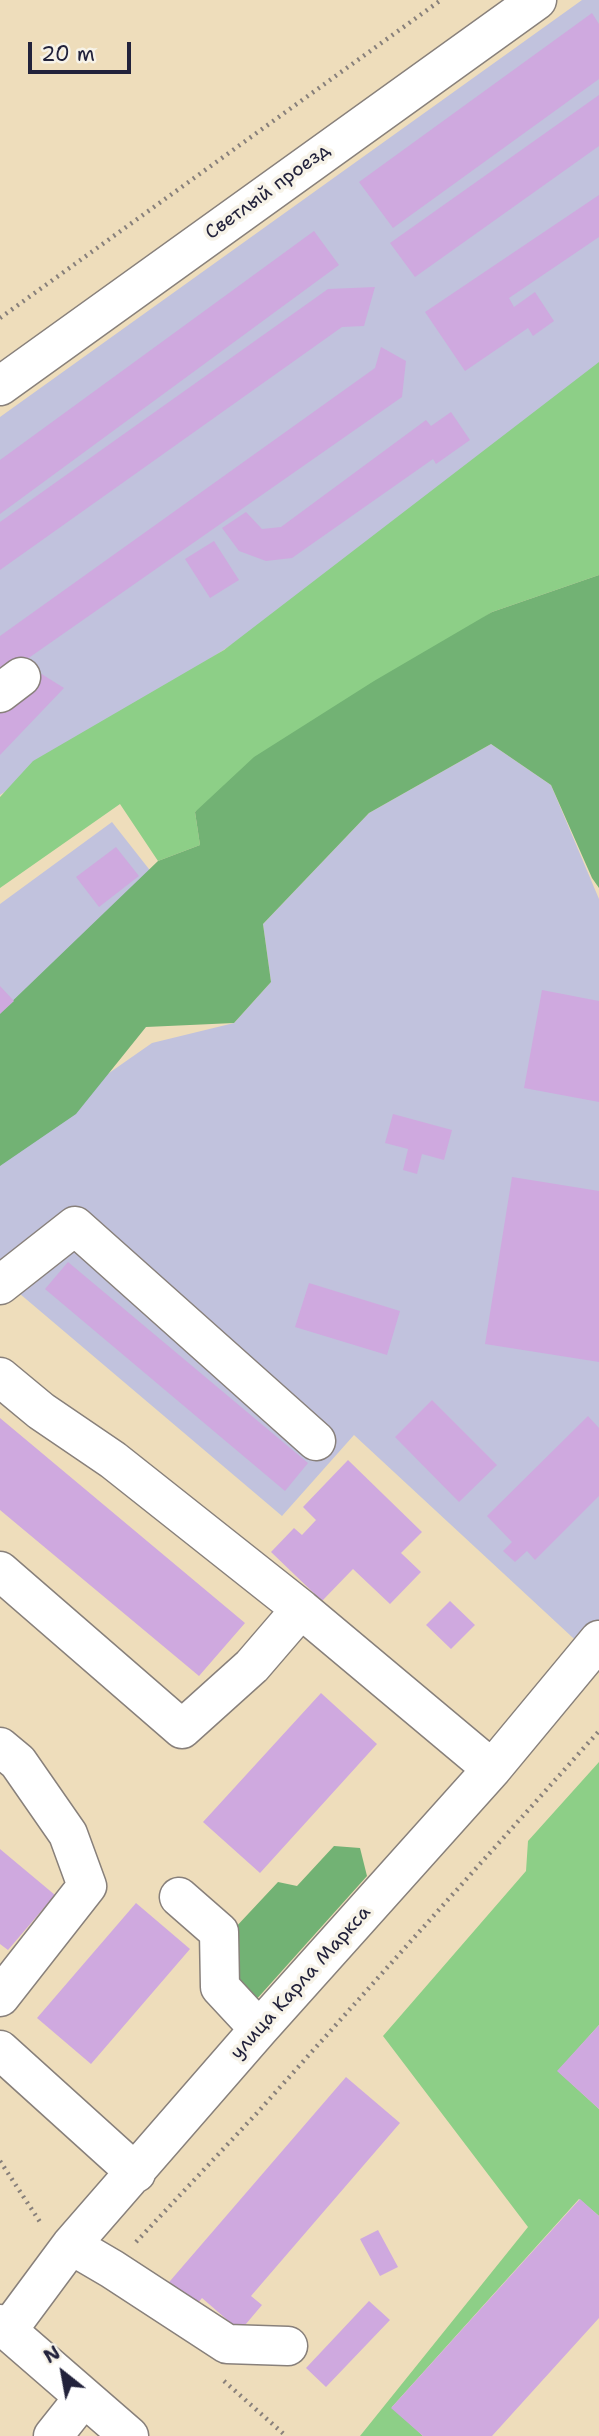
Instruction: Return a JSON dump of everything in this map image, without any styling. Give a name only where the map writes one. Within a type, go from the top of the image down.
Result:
[{"type":"street","name":"Светлый проезд","points":[[0,386],[537,0]]},
{"type":"street","points":[[0,1285],[75,1226],[316,1441]]},
{"type":"street","points":[[0,1377],[41,1411],[113,1460],[301,1609],[492,1769]]},
{"type":"street","points":[[0,1571],[182,1729],[252,1667],[301,1609]]},
{"type":"street","name":"улица Карла Маркса","points":[[129,2436],[4,2327],[71,2245],[259,2029],[492,1769],[599,1640]]},
{"type":"street","points":[[0,1747],[18,1762],[68,1834],[87,1886],[0,1997]]},
{"type":"street","points":[[179,1897],[219,1932],[219,1987],[259,2029]]},
{"type":"street","points":[[0,2050],[136,2173]]},
{"type":"street","points":[[71,2245],[113,2269],[227,2344],[288,2346]]},
{"type":"street","points":[[54,2436],[84,2398]]},
{"type":"path","points":[[0,318],[441,0]]},
{"type":"path","points":[[113,2269],[257,2113],[599,1731]]},
{"type":"shaded area","points":[[582,0],[599,0],[599,381],[421,522],[0,795],[0,417]]},
{"type":"shaded area","points":[[491,744],[551,785],[599,899],[599,1635],[585,1649],[354,1435],[282,1516],[0,1277],[0,1163],[89,1087],[152,1043],[234,1023],[271,982],[263,924],[369,813]]},
{"type":"shaded area","points":[[112,822],[156,878],[0,1022],[0,904]]},
{"type":"green space","points":[[599,362],[599,575],[492,612],[195,812],[200,845],[158,861],[120,804],[0,888],[0,797],[33,761],[224,650]]},
{"type":"green space","points":[[599,575],[599,888],[592,878],[551,785],[491,744],[369,813],[263,924],[271,982],[234,1023],[146,1027],[76,1114],[0,1166],[0,1013],[158,861],[200,845],[195,812],[254,757],[374,681],[492,612]]},
{"type":"green space","points":[[599,1762],[599,2025],[558,2071],[599,2109],[599,2216],[579,2199],[392,2407],[423,2436],[360,2436],[528,2227],[383,2036],[526,1871],[528,1841]]},
{"type":"green space","points":[[334,1846],[360,1848],[367,1876],[255,2001],[234,1983],[234,1929],[278,1882],[297,1886]]},
{"type":"building","points":[[592,13],[599,24],[599,79],[393,228],[359,182]]},
{"type":"building","points":[[599,95],[599,146],[415,277],[390,243]]},
{"type":"building","points":[[599,195],[599,237],[509,298],[514,307],[535,292],[554,321],[533,336],[528,328],[465,371],[425,312]]},
{"type":"building","points":[[314,231],[339,265],[0,514],[0,460]]},
{"type":"building","points":[[375,287],[364,326],[342,327],[0,570],[0,522],[328,289]]},
{"type":"building","points":[[381,347],[406,361],[402,397],[0,678],[0,636],[375,368]]},
{"type":"building","points":[[451,412],[470,440],[436,464],[433,459],[292,558],[266,561],[239,551],[222,528],[246,512],[262,529],[281,527],[426,420],[431,426]]},
{"type":"building","points":[[214,541],[239,580],[210,598],[185,559]]},
{"type":"building","points":[[40,673],[64,688],[0,755],[0,707]]},
{"type":"building","points":[[116,847],[139,876],[99,907],[76,877]]},
{"type":"building","points":[[0,986],[14,1001],[0,1014]]},
{"type":"building","points":[[542,990],[599,1001],[599,1102],[524,1088]]},
{"type":"building","points":[[393,1114],[452,1130],[444,1160],[422,1154],[417,1174],[403,1170],[408,1149],[385,1143]]},
{"type":"building","points":[[512,1177],[599,1191],[599,1362],[485,1344]]},
{"type":"building","points":[[68,1262],[308,1463],[285,1491],[45,1289]]},
{"type":"building","points":[[309,1283],[400,1311],[387,1355],[295,1327]]},
{"type":"building","points":[[432,1400],[497,1465],[459,1502],[395,1437]]},
{"type":"building","points":[[588,1416],[599,1428],[599,1496],[535,1560],[527,1551],[515,1562],[503,1551],[512,1542],[487,1516]]},
{"type":"building","points":[[0,1418],[245,1623],[199,1676],[0,1510]]},
{"type":"building","points":[[348,1460],[422,1532],[401,1553],[421,1572],[390,1604],[353,1569],[322,1601],[271,1552],[294,1528],[302,1535],[316,1520],[303,1507]]},
{"type":"building","points":[[450,1601],[475,1625],[451,1649],[426,1625]]},
{"type":"building","points":[[321,1693],[377,1744],[260,1873],[203,1822]]},
{"type":"building","points":[[0,1849],[55,1895],[8,1950],[0,1944]]},
{"type":"building","points":[[136,1903],[190,1949],[91,2064],[37,2018]]},
{"type":"building","points":[[599,2025],[599,2109],[557,2071]]},
{"type":"building","points":[[346,2077],[400,2123],[251,2296],[262,2305],[240,2331],[202,2298],[191,2311],[164,2288]]},
{"type":"building","points":[[580,2199],[599,2216],[599,2318],[492,2436],[423,2436],[391,2408]]},
{"type":"building","points":[[378,2230],[398,2267],[380,2276],[360,2239]]},
{"type":"building","points":[[369,2301],[390,2320],[326,2387],[306,2368]]}]
